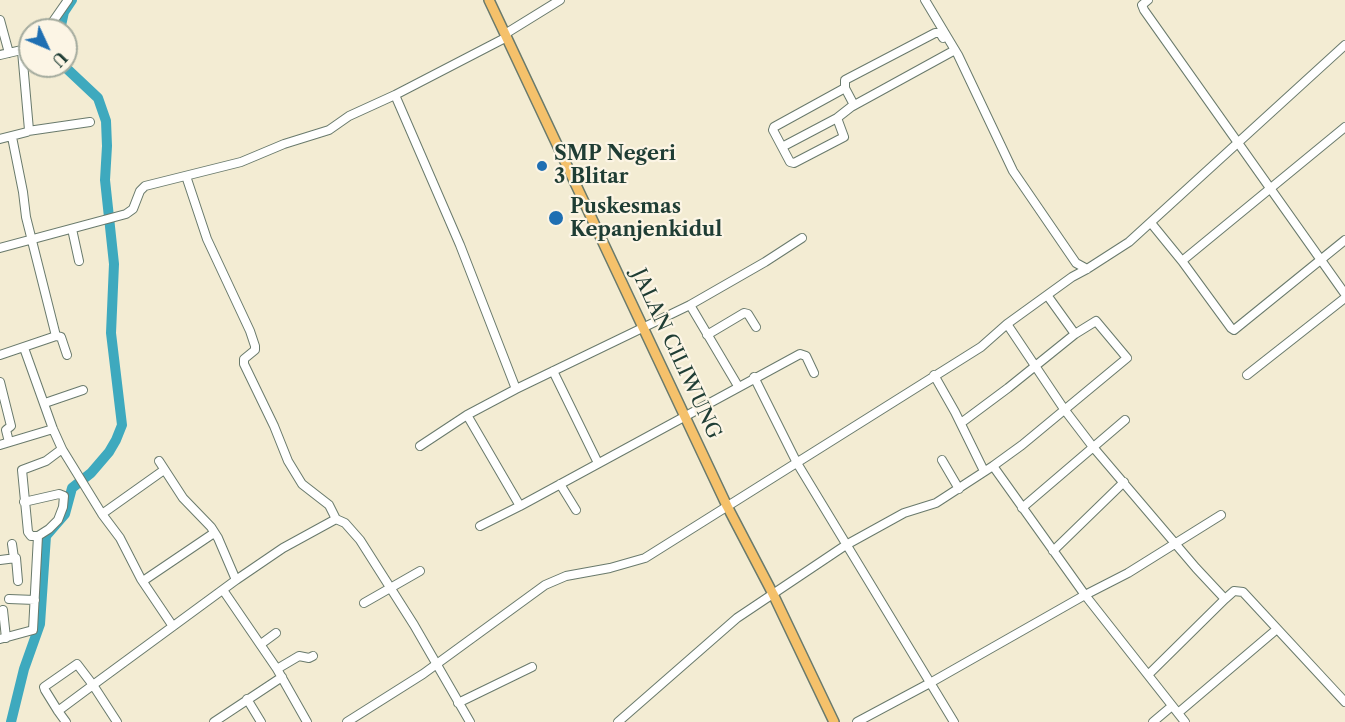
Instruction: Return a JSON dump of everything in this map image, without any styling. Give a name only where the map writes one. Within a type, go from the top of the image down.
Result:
[{"type":"main road","name":"JALAN CILIWUNG","points":[[489,0],[727,506],[773,594],[834,722]]},
{"type":"street","points":[[55,18],[68,0]]},
{"type":"street","points":[[0,248],[126,214],[133,209],[142,188],[241,162],[329,130],[353,114],[395,95],[506,35],[560,0]]},
{"type":"street","points":[[925,0],[1013,171],[1076,263],[1087,270]]},
{"type":"street","points":[[1148,0],[1142,4],[1144,9],[1345,296],[1247,375]]},
{"type":"street","points":[[0,20],[9,52]]},
{"type":"street","points":[[852,106],[843,89],[845,80],[935,33],[941,34],[953,51]]},
{"type":"street","points":[[347,722],[436,664],[537,591],[566,576],[610,568],[645,558],[981,347],[1007,324],[1072,277],[1087,270],[1129,242],[1345,45]]},
{"type":"street","points":[[0,56],[18,50]]},
{"type":"street","points":[[783,147],[953,51]]},
{"type":"street","points":[[27,78],[28,131]]},
{"type":"street","points":[[837,118],[844,137],[794,163],[790,162],[773,130],[774,127],[843,89]]},
{"type":"street","points":[[395,95],[460,245],[516,389]]},
{"type":"street","points":[[0,139],[28,131],[90,122]]},
{"type":"street","points":[[1182,261],[1345,127]]},
{"type":"street","points":[[12,137],[26,217],[56,336]]},
{"type":"street","points":[[186,176],[207,239],[255,346],[255,350],[244,359],[244,364],[288,461],[306,487],[328,505],[336,519],[345,523],[360,540],[470,722]]},
{"type":"street","points":[[1151,223],[1182,261],[1230,328],[1234,330],[1345,240]]},
{"type":"street","points":[[72,230],[79,261]]},
{"type":"street","points":[[420,446],[467,416],[516,389],[690,305],[802,238]]},
{"type":"street","points":[[1072,277],[1076,263]]},
{"type":"street","points":[[1047,295],[1075,334]]},
{"type":"street","points":[[690,305],[738,386]]},
{"type":"street","points":[[707,335],[744,313],[748,314],[756,327]]},
{"type":"street","points":[[618,722],[737,618],[846,545],[904,513],[936,502],[959,489],[1022,445],[1127,358],[1096,321],[1075,334],[961,423]]},
{"type":"street","points":[[1007,324],[1064,409],[1093,447],[1225,599]]},
{"type":"street","points":[[0,355],[56,336],[61,337],[68,355]]},
{"type":"street","points":[[24,348],[62,449],[102,514],[120,538],[142,580],[172,625]]},
{"type":"street","points":[[480,526],[802,353],[814,373]]},
{"type":"street","points":[[553,371],[598,463]]},
{"type":"street","points":[[934,375],[984,471]]},
{"type":"street","points":[[754,377],[797,463],[954,722]]},
{"type":"street","points":[[0,382],[11,427],[6,429],[9,442]]},
{"type":"street","points":[[45,403],[83,390]]},
{"type":"street","points":[[467,416],[520,506]]},
{"type":"street","points":[[1022,508],[1125,420]]},
{"type":"street","points":[[0,445],[53,429]]},
{"type":"street","points":[[24,502],[59,494],[64,496],[58,520],[50,529],[38,536],[33,537],[29,534],[24,502],[22,470],[46,461],[62,449]]},
{"type":"street","points":[[942,460],[959,489]]},
{"type":"street","points":[[159,461],[183,498],[214,533],[236,580]]},
{"type":"street","points":[[993,466],[1085,595],[1185,722]]},
{"type":"street","points":[[102,514],[164,470]]},
{"type":"street","points":[[1053,551],[1124,482]]},
{"type":"street","points":[[560,484],[576,510]]},
{"type":"street","points":[[857,722],[1128,573],[1221,515]]},
{"type":"street","points":[[58,711],[236,580],[302,536],[336,519]]},
{"type":"street","points":[[142,580],[214,533]]},
{"type":"street","points":[[3,610],[3,639],[32,631],[38,536]]},
{"type":"street","points":[[12,544],[18,581]]},
{"type":"street","points":[[0,560],[14,558]]},
{"type":"street","points":[[364,603],[420,571]]},
{"type":"street","points":[[223,590],[280,673],[307,722]]},
{"type":"street","points":[[1149,674],[1225,599],[1238,590],[1243,592],[1345,702]]},
{"type":"street","points":[[9,599],[35,600]]},
{"type":"street","points":[[1178,713],[1277,629]]},
{"type":"street","points":[[261,644],[276,633]]},
{"type":"street","points":[[214,722],[247,699],[299,656],[309,658],[313,656]]},
{"type":"street","points":[[66,722],[45,690],[45,686],[77,664],[117,722]]},
{"type":"street","points":[[458,703],[532,667]]},
{"type":"street","points":[[247,699],[261,722]]},
{"type":"street","points":[[1154,722],[1172,706]]},
{"type":"waterway","points":[[63,18],[72,0]]},
{"type":"waterway","points":[[11,722],[24,669],[40,624],[46,536],[65,514],[72,488],[91,473],[109,452],[122,425],[111,333],[114,264],[105,180],[106,121],[98,98],[77,78]]},
{"type":"place","name":"SMP Negeri 3 Blitar","points":[[542,166]]},
{"type":"place","name":"Puskesmas Kepanjenkidul","points":[[556,218]]}]
